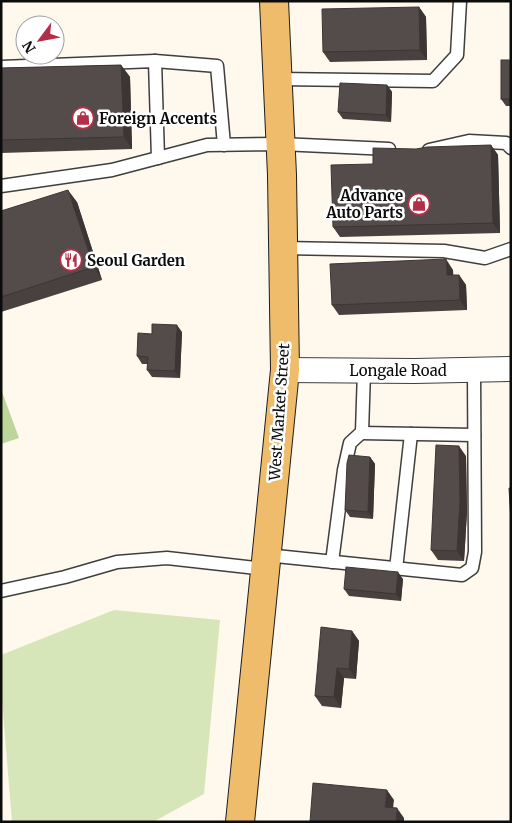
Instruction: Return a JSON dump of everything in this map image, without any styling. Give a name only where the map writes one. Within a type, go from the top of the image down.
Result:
[{"type":"main road","name":"West Market Street","points":[[240,822],[285,370],[280,144],[274,1]]},
{"type":"street","name":"Longale Road","points":[[285,370],[415,371],[511,368]]},
{"type":"lane","points":[[278,79],[433,81],[457,55],[460,1]]},
{"type":"lane","points":[[1,67],[155,62],[217,66],[224,145]]},
{"type":"lane","points":[[155,62],[158,158]]},
{"type":"lane","points":[[1,186],[112,170],[207,145],[280,144],[424,151],[468,142],[506,143],[511,148]]},
{"type":"lane","points":[[283,248],[444,251],[485,258],[511,249]]},
{"type":"lane","points":[[1,591],[65,577],[117,562],[167,558],[266,562],[332,562],[462,575],[472,568],[475,552],[474,370]]},
{"type":"lane","points":[[361,434],[364,371]]},
{"type":"lane","points":[[332,562],[344,470],[350,443],[361,434],[474,434]]},
{"type":"lane","points":[[396,569],[412,434]]},
{"type":"green space","points":[[1,389],[19,438],[1,444]]},
{"type":"green space","points":[[114,610],[220,620],[204,794],[153,822],[12,822],[1,687],[1,655]]},
{"type":"building","points":[[419,7],[420,50],[323,52],[322,9]]},
{"type":"building","points":[[501,60],[511,60],[511,99],[501,99]]},
{"type":"building","points":[[121,65],[124,137],[1,140],[1,68]]},
{"type":"building","points":[[340,83],[387,85],[386,115],[338,112]]},
{"type":"building","name":"Advance Auto Parts","points":[[491,145],[493,223],[333,227],[331,165],[373,164],[373,148],[416,149]]},
{"type":"building","points":[[68,190],[94,267],[1,297],[1,211]]},
{"type":"building","points":[[446,259],[447,275],[459,275],[460,300],[332,305],[330,264]]},
{"type":"building","points":[[152,324],[177,325],[175,371],[147,370],[148,357],[137,356],[138,333],[152,334]]},
{"type":"building","points":[[436,445],[459,446],[460,502],[457,551],[431,550]]},
{"type":"building","points":[[349,455],[370,457],[368,512],[345,510]]},
{"type":"building","points":[[509,488],[511,488],[511,521]]},
{"type":"building","points":[[346,567],[398,572],[396,594],[344,589]]},
{"type":"building","points":[[321,627],[352,631],[349,669],[337,668],[334,697],[315,696]]},
{"type":"building","points":[[313,783],[387,790],[385,807],[397,808],[396,822],[310,822]]},
{"type":"place","name":"Foreign Accents","points":[[83,118]]},
{"type":"place","name":"Advance Auto Parts","points":[[419,204]]},
{"type":"place","name":"Seoul Garden","points":[[71,260]]}]
